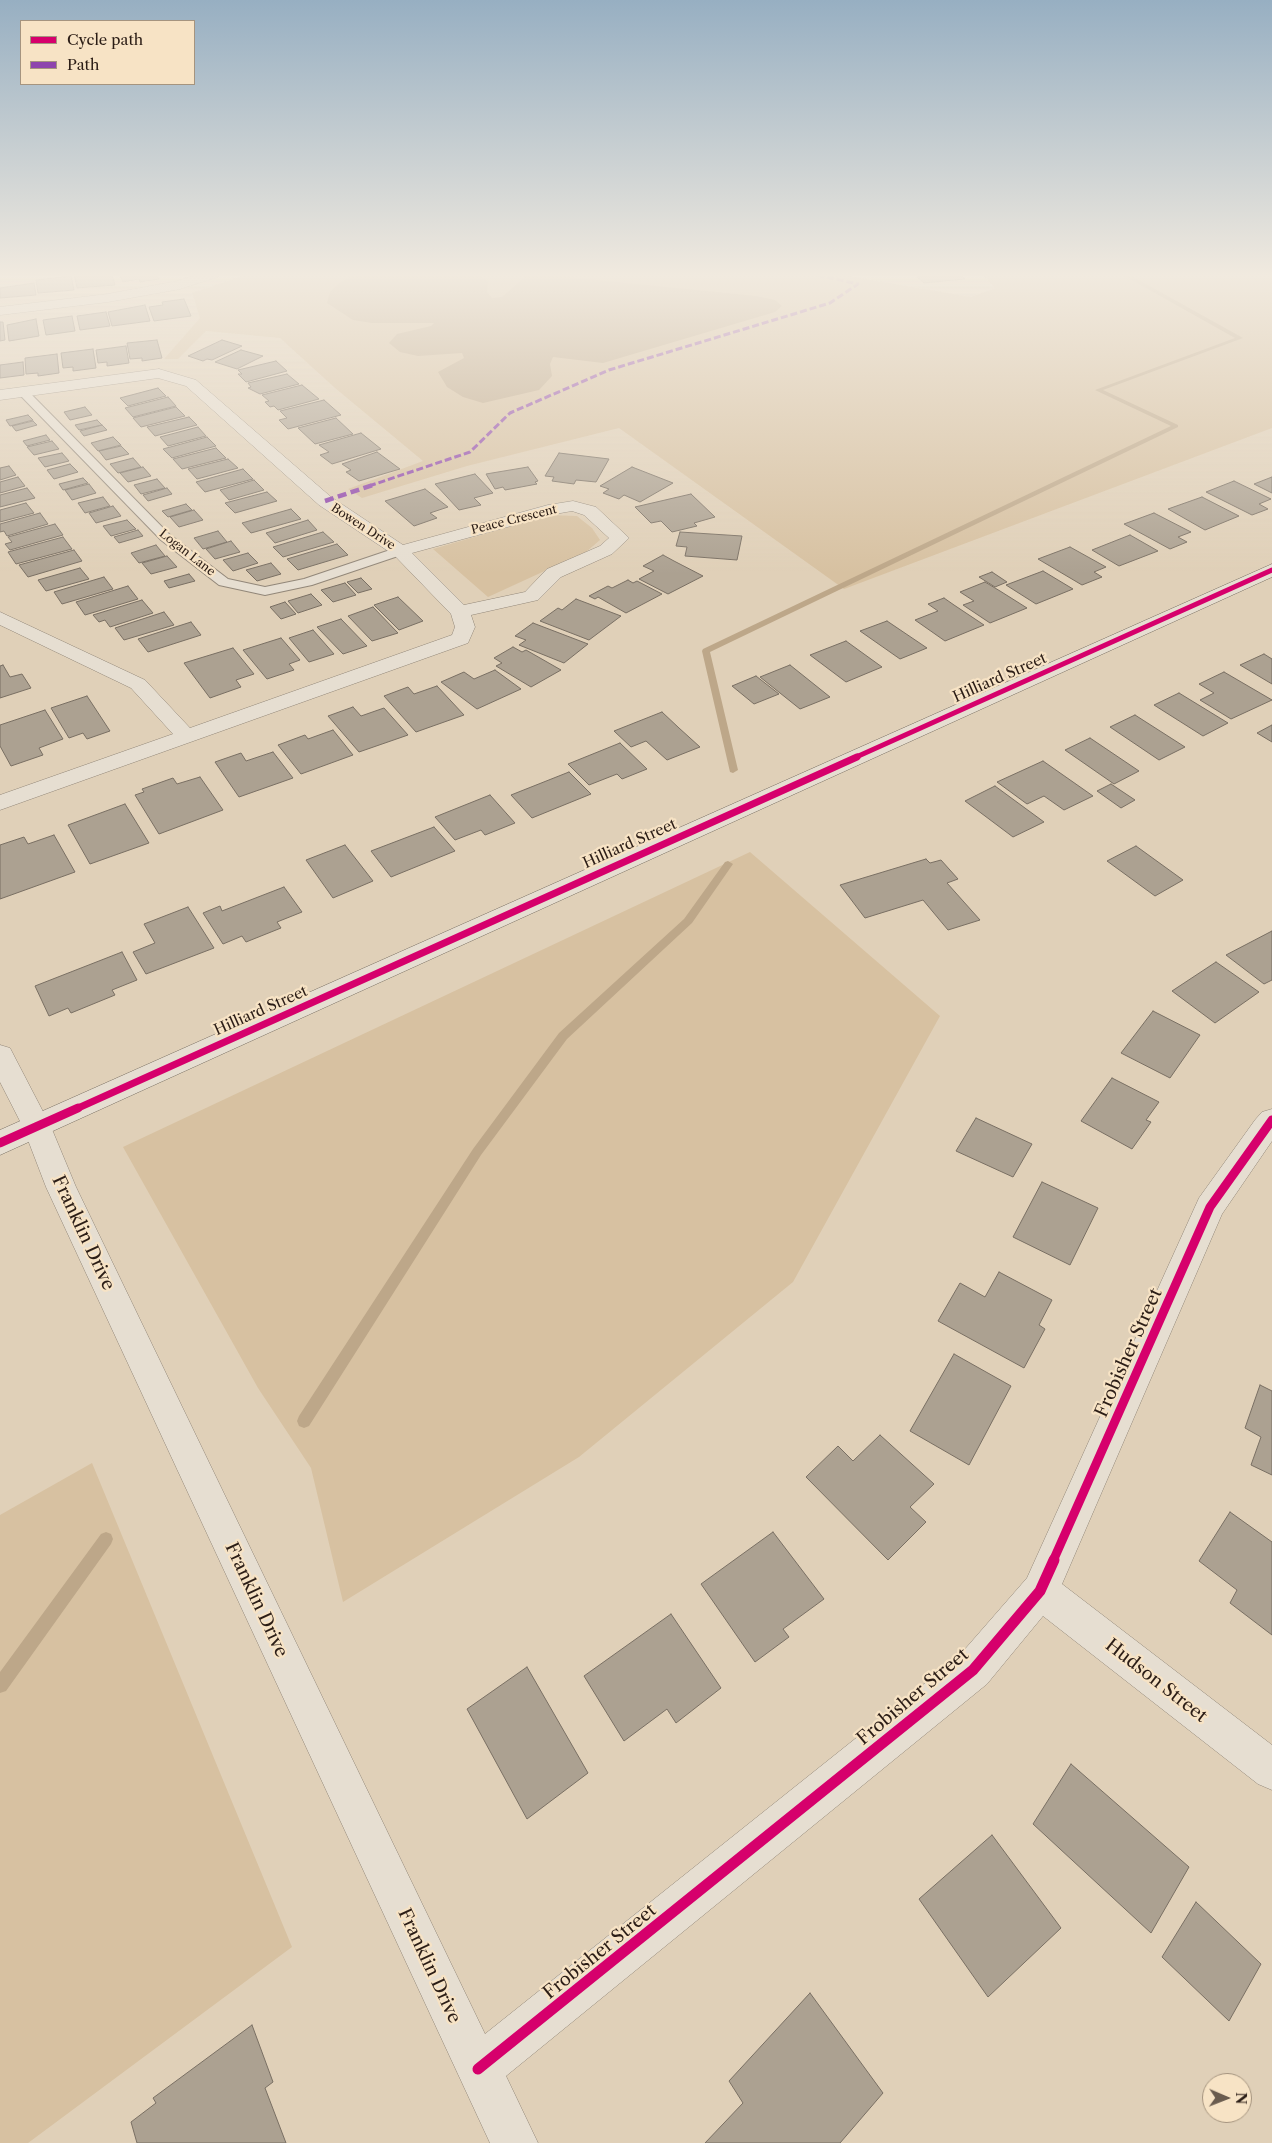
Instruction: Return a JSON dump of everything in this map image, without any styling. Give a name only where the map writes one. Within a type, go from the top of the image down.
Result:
[{"type":"street","name":"Bowen Drive","points":[[0,395],[152,374]]},
{"type":"street","name":"Bowen Drive","points":[[162,374],[192,383],[325,502],[400,550],[460,612]]},
{"type":"street","name":"Peace Crescent","points":[[400,550],[554,509],[573,506],[590,512],[620,538],[606,550],[554,573],[531,596],[460,612]]},
{"type":"street","name":"Hilliard Street","points":[[0,1143],[1272,570]]},
{"type":"street","points":[[0,803],[461,639],[465,627],[460,612]]},
{"type":"street","points":[[0,618],[138,684],[186,736]]},
{"type":"street","name":"Franklin Drive","points":[[0,1055],[37,1127],[61,1187],[478,2069],[515,2143]]},
{"type":"street","name":"Frobisher Street","points":[[478,2069],[973,1670],[1040,1592],[1210,1207],[1272,1120]]},
{"type":"street","name":"Hudson Street","points":[[1040,1592],[1272,1770]]},
{"type":"lane","name":"Logan Lane","points":[[23,392],[165,537],[224,582],[265,591],[307,582],[400,550]]},
{"type":"shaded area","points":[[320,374],[1272,374],[1272,428],[844,589],[619,428],[467,466],[362,498],[348,489],[423,461]]},
{"type":"shaded area","points":[[439,374],[552,374],[552,376],[539,390],[483,403],[463,397],[447,387]]},
{"type":"shaded area","points":[[550,515],[577,516],[592,528],[600,540],[586,552],[488,597],[433,549]]},
{"type":"shaded area","points":[[750,852],[940,1016],[793,1282],[579,1457],[343,1602],[311,1468],[258,1388],[123,1147]]},
{"type":"shaded area","points":[[92,1463],[292,1947],[28,2143],[0,2143],[0,1515]]},
{"type":"building","points":[[0,374],[24,374],[24,375],[0,378]]},
{"type":"building","points":[[238,374],[276,374],[246,382]]},
{"type":"building","points":[[287,374],[299,384],[260,394],[248,388],[251,387],[248,383]]},
{"type":"building","points":[[302,385],[319,399],[278,410],[274,406],[270,407],[265,402],[269,401],[262,395]]},
{"type":"building","points":[[158,388],[166,396],[128,406],[120,398]]},
{"type":"building","points":[[168,397],[176,406],[133,417],[125,408]]},
{"type":"building","points":[[324,400],[341,415],[288,429],[279,420],[287,418],[280,411]]},
{"type":"building","points":[[85,407],[92,415],[70,420],[64,412]]},
{"type":"building","points":[[176,407],[185,416],[141,427],[133,418]]},
{"type":"building","points":[[28,415],[33,420],[10,426],[6,420]]},
{"type":"building","points":[[189,417],[197,425],[155,436],[147,427]]},
{"type":"building","points":[[336,418],[353,434],[315,444],[298,428]]},
{"type":"building","points":[[97,420],[102,425],[79,430],[75,425]]},
{"type":"building","points":[[33,421],[37,425],[16,431],[12,426]]},
{"type":"building","points":[[102,425],[107,430],[84,436],[80,431]]},
{"type":"building","points":[[198,427],[206,436],[168,446],[160,437]]},
{"type":"building","points":[[361,433],[381,449],[332,464],[320,455],[329,452],[319,445]]},
{"type":"building","points":[[46,435],[50,440],[27,446],[23,441]]},
{"type":"building","points":[[113,437],[121,445],[98,451],[91,443]]},
{"type":"building","points":[[207,437],[216,446],[172,458],[163,449]]},
{"type":"building","points":[[52,441],[59,449],[34,455],[27,447]]},
{"type":"building","points":[[121,446],[129,454],[106,460],[99,451]]},
{"type":"building","points":[[216,448],[226,458],[182,469],[173,459]]},
{"type":"building","points":[[377,452],[400,469],[359,481],[346,472],[351,470],[342,464]]},
{"type":"building","points":[[62,453],[69,461],[45,467],[38,458]]},
{"type":"building","points":[[559,453],[609,459],[596,482],[576,480],[574,484],[552,481],[554,477],[545,476]]},
{"type":"building","points":[[133,458],[141,467],[118,473],[110,464]]},
{"type":"building","points":[[228,459],[238,468],[197,479],[188,469]]},
{"type":"building","points":[[70,464],[78,472],[54,479],[47,470]]},
{"type":"building","points":[[9,466],[16,475],[0,480],[0,468]]},
{"type":"building","points":[[143,467],[151,476],[128,482],[120,473]]},
{"type":"building","points":[[528,467],[538,481],[535,482],[537,484],[505,490],[503,487],[495,489],[486,474]]},
{"type":"building","points":[[632,467],[673,483],[640,502],[624,495],[619,499],[603,493],[609,489],[600,486]]},
{"type":"building","points":[[243,469],[253,479],[205,492],[196,482]]},
{"type":"building","points":[[475,474],[493,493],[474,498],[481,505],[459,510],[435,484]]},
{"type":"building","points":[[18,477],[25,486],[0,493],[0,482]]},
{"type":"building","points":[[1272,477],[1272,493],[1254,484]]},
{"type":"building","points":[[83,478],[88,483],[63,490],[59,484]]},
{"type":"building","points":[[157,479],[165,488],[141,494],[134,485]]},
{"type":"building","points":[[254,480],[264,490],[229,500],[220,490]]},
{"type":"building","points":[[1234,481],[1271,499],[1259,504],[1268,509],[1252,515],[1206,492]]},
{"type":"building","points":[[89,484],[96,493],[72,500],[65,490]]},
{"type":"building","points":[[27,488],[35,498],[0,507],[0,495]]},
{"type":"building","points":[[167,488],[172,494],[148,501],[143,495]]},
{"type":"building","points":[[425,489],[448,507],[430,513],[437,518],[414,526],[385,501]]},
{"type":"building","points":[[267,492],[277,501],[235,513],[225,503]]},
{"type":"building","points":[[691,494],[715,517],[694,523],[697,526],[672,532],[661,521],[651,523],[635,507]]},
{"type":"building","points":[[103,497],[110,506],[85,513],[78,503]]},
{"type":"building","points":[[1202,497],[1239,516],[1205,530],[1168,509]]},
{"type":"building","points":[[26,503],[34,513],[0,522],[0,510]]},
{"type":"building","points":[[186,504],[192,510],[168,517],[162,511]]},
{"type":"building","points":[[113,506],[121,516],[96,523],[89,513]]},
{"type":"building","points":[[291,509],[301,519],[251,533],[242,523]]},
{"type":"building","points":[[194,510],[203,520],[179,527],[170,517]]},
{"type":"building","points":[[40,513],[48,524],[7,536],[4,531],[0,532],[0,524]]},
{"type":"building","points":[[1154,513],[1191,532],[1178,537],[1187,542],[1170,549],[1124,524]]},
{"type":"building","points":[[127,520],[136,529],[111,536],[103,526]]},
{"type":"building","points":[[308,520],[317,530],[275,543],[266,533]]},
{"type":"building","points":[[55,524],[63,535],[10,550],[5,544],[12,542],[8,537]]},
{"type":"building","points":[[138,530],[143,536],[119,543],[114,537]]},
{"type":"building","points":[[218,531],[227,542],[203,549],[194,538]]},
{"type":"building","points":[[323,532],[334,542],[283,557],[273,547]]},
{"type":"building","points":[[680,532],[742,536],[737,560],[685,556],[687,547],[676,546]]},
{"type":"building","points":[[1130,535],[1158,551],[1119,566],[1092,550]]},
{"type":"building","points":[[63,537],[72,549],[16,564],[8,552]]},
{"type":"building","points":[[231,541],[240,552],[215,559],[206,549]]},
{"type":"building","points":[[337,544],[348,555],[298,570],[287,559]]},
{"type":"building","points":[[156,545],[165,556],[139,563],[131,553]]},
{"type":"building","points":[[1070,547],[1106,567],[1094,572],[1102,577],[1082,585],[1038,559]]},
{"type":"building","points":[[74,550],[82,561],[28,577],[19,565]]},
{"type":"building","points":[[248,553],[258,563],[233,571],[223,560]]},
{"type":"building","points":[[663,555],[703,576],[668,594],[639,579],[654,571],[643,566]]},
{"type":"building","points":[[167,556],[177,567],[151,574],[142,563]]},
{"type":"building","points":[[271,563],[281,574],[257,581],[246,570]]},
{"type":"building","points":[[80,568],[89,579],[46,591],[38,580]]},
{"type":"building","points":[[1043,571],[1073,589],[1036,604],[1006,585]]},
{"type":"building","points":[[992,572],[1007,582],[995,587],[979,577]]},
{"type":"building","points":[[189,574],[195,581],[169,588],[164,581]]},
{"type":"building","points":[[104,577],[113,589],[62,604],[54,592]]},
{"type":"building","points":[[361,578],[372,589],[358,593],[347,582]]},
{"type":"building","points":[[628,580],[633,583],[637,581],[662,594],[626,613],[598,597],[595,599],[589,596],[608,586],[612,588]]},
{"type":"building","points":[[985,582],[1027,608],[990,623],[963,605],[974,601],[960,592]]},
{"type":"building","points":[[345,583],[356,595],[333,602],[321,590]]},
{"type":"building","points":[[128,586],[138,599],[85,615],[76,602]]},
{"type":"building","points":[[311,594],[322,605],[298,613],[288,601]]},
{"type":"building","points":[[398,597],[423,621],[399,630],[374,605]]},
{"type":"building","points":[[944,598],[984,625],[945,641],[915,620],[938,611],[928,604]]},
{"type":"building","points":[[576,599],[621,616],[589,640],[540,621],[558,608],[562,610]]},
{"type":"building","points":[[142,600],[153,613],[110,627],[105,620],[99,622],[93,615]]},
{"type":"building","points":[[285,602],[296,614],[281,619],[270,607]]},
{"type":"building","points":[[373,607],[398,633],[372,641],[348,616]]},
{"type":"building","points":[[164,612],[174,625],[124,640],[115,628]]},
{"type":"building","points":[[341,619],[367,646],[343,654],[317,627]]},
{"type":"building","points":[[887,621],[927,648],[900,659],[860,631]]},
{"type":"building","points":[[191,622],[201,635],[148,652],[138,639]]},
{"type":"building","points":[[533,623],[588,644],[564,663],[519,645],[526,640],[515,636]]},
{"type":"building","points":[[313,630],[334,654],[309,662],[289,638]]},
{"type":"building","points":[[281,638],[300,660],[289,664],[294,670],[267,679],[243,650]]},
{"type":"building","points":[[846,641],[882,667],[846,682],[810,655]]},
{"type":"building","points":[[513,647],[522,652],[526,650],[561,670],[531,687],[496,666],[502,663],[494,658]]},
{"type":"building","points":[[233,648],[254,674],[236,680],[241,687],[210,698],[184,663]]},
{"type":"building","points":[[1264,654],[1272,659],[1272,684],[1240,665]]},
{"type":"building","points":[[3,665],[10,677],[22,674],[31,688],[0,698],[0,666]]},
{"type":"building","points":[[790,665],[830,697],[800,709],[760,677]]},
{"type":"building","points":[[495,670],[521,689],[477,709],[441,682],[464,672],[474,679]]},
{"type":"building","points":[[1224,672],[1272,700],[1231,719],[1200,700],[1214,693],[1199,684]]},
{"type":"building","points":[[756,676],[779,694],[754,704],[732,686]]},
{"type":"building","points":[[437,686],[464,715],[416,732],[384,696],[408,687],[414,694]]},
{"type":"building","points":[[1179,693],[1228,723],[1203,736],[1154,705]]},
{"type":"building","points":[[87,696],[110,731],[87,739],[83,733],[69,738],[51,708]]},
{"type":"building","points":[[353,707],[361,716],[384,708],[408,735],[359,752],[328,716]]},
{"type":"building","points":[[45,710],[63,739],[39,748],[43,755],[11,766],[0,746],[0,725]]},
{"type":"building","points":[[662,712],[700,747],[667,760],[646,741],[631,747],[614,731]]},
{"type":"building","points":[[1135,715],[1185,747],[1159,760],[1110,727]]},
{"type":"building","points":[[1272,725],[1272,742],[1257,733]]},
{"type":"building","points":[[333,730],[353,755],[301,774],[278,745],[305,735],[308,739]]},
{"type":"building","points":[[1090,738],[1139,771],[1114,784],[1065,750]]},
{"type":"building","points":[[620,743],[647,769],[622,779],[617,774],[589,785],[568,764]]},
{"type":"building","points":[[273,752],[293,778],[239,797],[215,762],[241,753],[246,761]]},
{"type":"building","points":[[1043,761],[1093,796],[1064,810],[1044,796],[1027,804],[997,782]]},
{"type":"building","points":[[569,772],[591,794],[532,818],[511,795]]},
{"type":"building","points":[[200,777],[223,810],[159,834],[135,795],[144,792],[142,789],[173,778],[177,784]]},
{"type":"building","points":[[1111,784],[1135,800],[1121,808],[1097,791]]},
{"type":"building","points":[[995,786],[1044,822],[1013,837],[965,801]]},
{"type":"building","points":[[490,795],[515,823],[485,835],[481,830],[455,840],[435,817]]},
{"type":"building","points":[[125,804],[149,843],[90,864],[68,825]]},
{"type":"building","points":[[434,827],[455,851],[391,877],[371,851]]},
{"type":"building","points":[[54,835],[75,872],[0,899],[0,845],[24,837],[28,844]]},
{"type":"building","points":[[345,845],[373,881],[333,898],[306,860]]},
{"type":"building","points":[[1136,846],[1183,880],[1155,896],[1107,861]]},
{"type":"building","points":[[926,859],[930,863],[941,860],[958,879],[947,883],[980,920],[948,930],[923,900],[865,918],[840,885]]},
{"type":"building","points":[[284,887],[302,912],[277,922],[281,928],[246,942],[242,936],[223,944],[203,913],[220,906],[222,911]]},
{"type":"building","points":[[188,907],[214,948],[146,974],[133,952],[155,943],[144,924]]},
{"type":"building","points":[[1272,931],[1272,980],[1264,984],[1226,955]]},
{"type":"building","points":[[122,952],[137,980],[112,990],[115,995],[71,1013],[68,1008],[49,1016],[35,986]]},
{"type":"building","points":[[1216,962],[1259,992],[1215,1023],[1172,991]]},
{"type":"building","points":[[1153,1011],[1200,1035],[1170,1078],[1121,1053]]},
{"type":"building","points":[[1112,1078],[1159,1102],[1146,1120],[1151,1122],[1132,1149],[1081,1121]]},
{"type":"building","points":[[976,1118],[1032,1144],[1013,1177],[956,1151]]},
{"type":"building","points":[[1042,1182],[1098,1208],[1070,1265],[1013,1237]]},
{"type":"building","points":[[999,1272],[1052,1300],[1039,1325],[1045,1329],[1024,1368],[938,1321],[960,1283],[985,1297]]},
{"type":"building","points":[[954,1354],[1011,1386],[969,1465],[910,1431]]},
{"type":"building","points":[[1260,1385],[1272,1391],[1272,1475],[1251,1465],[1261,1437],[1245,1428]]},
{"type":"building","points":[[880,1435],[934,1484],[910,1507],[926,1522],[888,1560],[806,1477],[838,1446],[853,1461]]},
{"type":"building","points":[[1230,1512],[1272,1542],[1272,1635],[1230,1603],[1237,1590],[1199,1561]]},
{"type":"building","points":[[773,1532],[824,1599],[783,1629],[789,1637],[755,1662],[701,1584]]},
{"type":"building","points":[[671,1614],[721,1688],[676,1723],[667,1709],[624,1741],[584,1676]]},
{"type":"building","points":[[527,1667],[588,1773],[527,1819],[467,1709]]},
{"type":"building","points":[[1071,1764],[1189,1867],[1151,1933],[1033,1824]]},
{"type":"building","points":[[992,1835],[1061,1928],[988,1997],[919,1899]]},
{"type":"building","points":[[1196,1902],[1261,1964],[1229,2021],[1162,1957]]},
{"type":"building","points":[[810,1993],[883,2093],[840,2143],[705,2143],[743,2103],[729,2081]]},
{"type":"building","points":[[252,2025],[273,2082],[265,2088],[286,2143],[137,2143],[131,2122],[156,2103],[153,2098]]},
{"type":"waterway","points":[[733,770],[706,651],[1176,426],[1098,390],[1142,374]]},
{"type":"waterway","points":[[304,1421],[477,1152],[563,1036],[688,921],[728,864]]},
{"type":"waterway","points":[[0,1685],[106,1539]]},
{"type":"marked path","points":[[325,501],[470,452],[510,413],[600,374]]},
{"type":"cycle path","points":[[0,1143],[1272,570]]},
{"type":"cycle path","points":[[478,2069],[973,1670],[1040,1591],[1210,1207],[1272,1120]]}]
